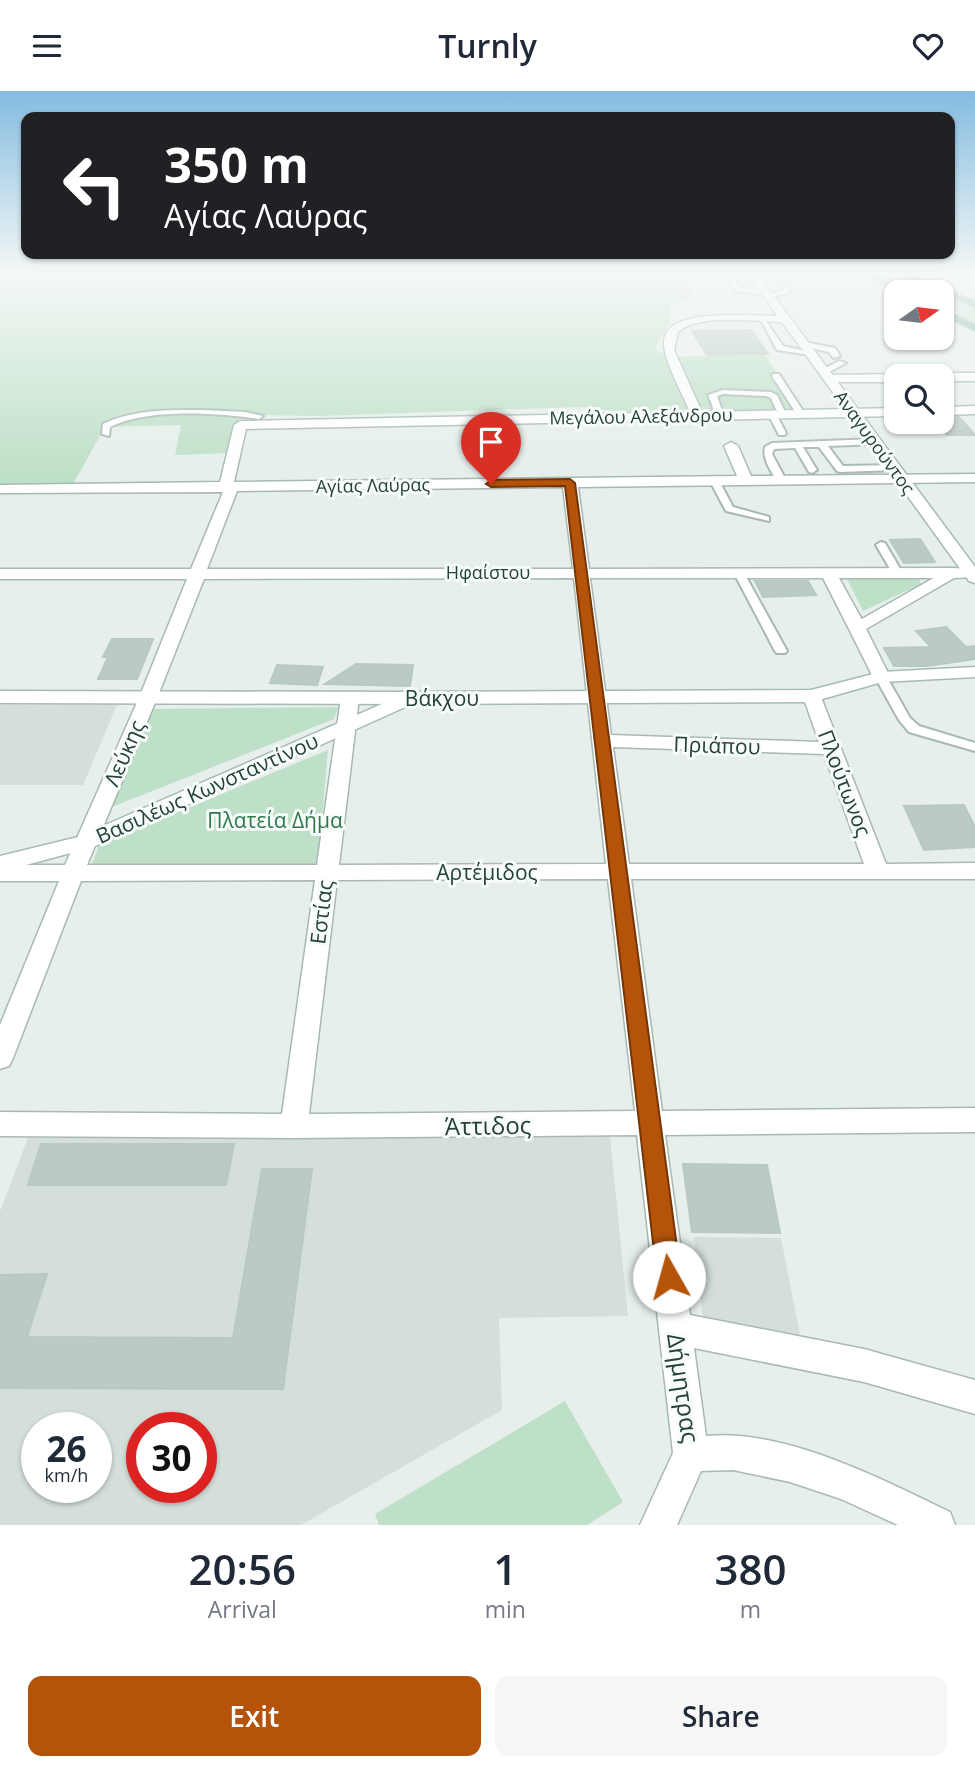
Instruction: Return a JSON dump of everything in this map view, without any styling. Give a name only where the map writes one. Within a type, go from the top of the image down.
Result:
[{"type":"street","points":[[669,339],[668,349],[698,416]]},
{"type":"street","name":"Αναγυρούντος","points":[[800,339],[974,574]]},
{"type":"street","points":[[827,375],[884,377]]},
{"type":"street","points":[[954,377],[975,377]]},
{"type":"street","points":[[229,487],[227,483],[243,419],[258,416],[327,417],[535,410],[542,413],[543,418]]},
{"type":"street","points":[[954,411],[975,410]]},
{"type":"street","name":"Μεγάλου Αλεξάνδρου","points":[[240,425],[884,412]]},
{"type":"street","points":[[731,446],[746,481]]},
{"type":"street","name":"Αγίας Λαύρας","points":[[0,489],[746,481],[899,474],[975,478]]},
{"type":"street","name":"Δήμητρας","points":[[570,483],[691,1454],[737,1452],[786,1463],[880,1497],[937,1525]]},
{"type":"street","name":"Λεύκης","points":[[0,1058],[85,842],[148,698],[230,492],[229,487]]},
{"type":"street","points":[[828,572],[881,677],[975,672]]},
{"type":"street","points":[[857,627],[951,573]]},
{"type":"street","name":"Ηφαίστου","points":[[0,574],[974,574]]},
{"type":"street","name":"Βάκχου","points":[[0,698],[812,696],[881,677]]},
{"type":"street","name":"Πλούτωνος","points":[[812,696],[877,870]]},
{"type":"street","name":"Εστίας","points":[[294,1126],[350,698]]},
{"type":"street","name":"Βασιλέως Κωνσταντίνου","points":[[0,864],[85,842],[410,698]]},
{"type":"street","name":"Πριάπου","points":[[602,741],[832,748]]},
{"type":"street","name":"Αρτέμιδος","points":[[0,873],[975,870]]},
{"type":"street","name":"Άττιδος","points":[[0,1124],[294,1126],[975,1120]]},
{"type":"street","points":[[676,1329],[808,1351],[975,1397]]},
{"type":"street","points":[[658,1525],[691,1454]]},
{"type":"lane","points":[[774,339],[780,348],[832,350],[839,359],[827,375]]},
{"type":"lane","points":[[776,376],[801,414]]},
{"type":"lane","points":[[720,416],[712,395],[723,392],[768,394],[774,397],[782,433]]},
{"type":"lane","points":[[106,435],[108,423],[126,418],[220,412],[258,416]]},
{"type":"lane","points":[[781,480],[768,454],[768,449],[778,444],[876,442]]},
{"type":"lane","points":[[821,443],[840,469],[899,474]]},
{"type":"lane","points":[[797,444],[812,470]]},
{"type":"lane","points":[[715,481],[729,509],[766,519]]},
{"type":"lane","points":[[881,545],[897,572]]},
{"type":"lane","points":[[739,573],[781,651]]},
{"type":"lane","points":[[881,677],[905,720],[914,729],[975,747]]},
{"type":"shaded area","points":[[0,705],[117,705],[83,785],[0,785]]},
{"type":"shaded area","points":[[610,1137],[628,1316],[499,1318],[502,1410],[301,1525],[0,1525],[0,1211],[28,1138]]},
{"type":"shaded area","points":[[694,1237],[781,1238],[801,1340],[703,1320]]},
{"type":"green space","points":[[0,339],[661,339],[655,349],[669,357],[765,355],[802,411],[657,415],[577,407],[320,416],[252,415],[239,418],[229,453],[175,455],[181,425],[105,427],[72,486],[0,487]]},
{"type":"green space","points":[[846,577],[918,577],[921,584],[863,611]]},
{"type":"green space","name":"Πλατεία Δήμα","points":[[338,707],[334,719],[112,807],[150,709]]},
{"type":"green space","name":"Πλατεία Δήμα","points":[[328,750],[318,864],[92,865],[99,845]]},
{"type":"green space","points":[[565,1401],[623,1502],[587,1525],[379,1525],[375,1514]]},
{"type":"building","points":[[697,339],[757,339],[768,354],[707,355]]},
{"type":"building","points":[[954,417],[959,417],[975,435],[947,435],[954,434]]},
{"type":"building","points":[[920,539],[935,562],[904,563],[890,540]]},
{"type":"building","points":[[755,581],[808,581],[816,595],[763,597]]},
{"type":"building","points":[[946,627],[966,647],[975,646],[975,659],[927,666],[894,666],[884,648],[931,647],[916,631]]},
{"type":"building","points":[[112,639],[153,639],[137,679],[98,679],[108,657],[103,657]]},
{"type":"building","points":[[356,664],[413,665],[410,686],[325,684]]},
{"type":"building","points":[[277,665],[323,667],[317,685],[270,683]]},
{"type":"building","points":[[964,805],[975,827],[975,847],[924,850],[904,806]]},
{"type":"building","points":[[41,1144],[234,1144],[226,1185],[28,1185]]},
{"type":"building","points":[[683,1164],[767,1165],[780,1233],[692,1232]]},
{"type":"building","points":[[262,1169],[312,1169],[283,1389],[0,1388],[0,1275],[47,1274],[27,1337],[233,1338]]},
{"type":"route","points":[[491,484],[570,483],[669,1277]]}]
